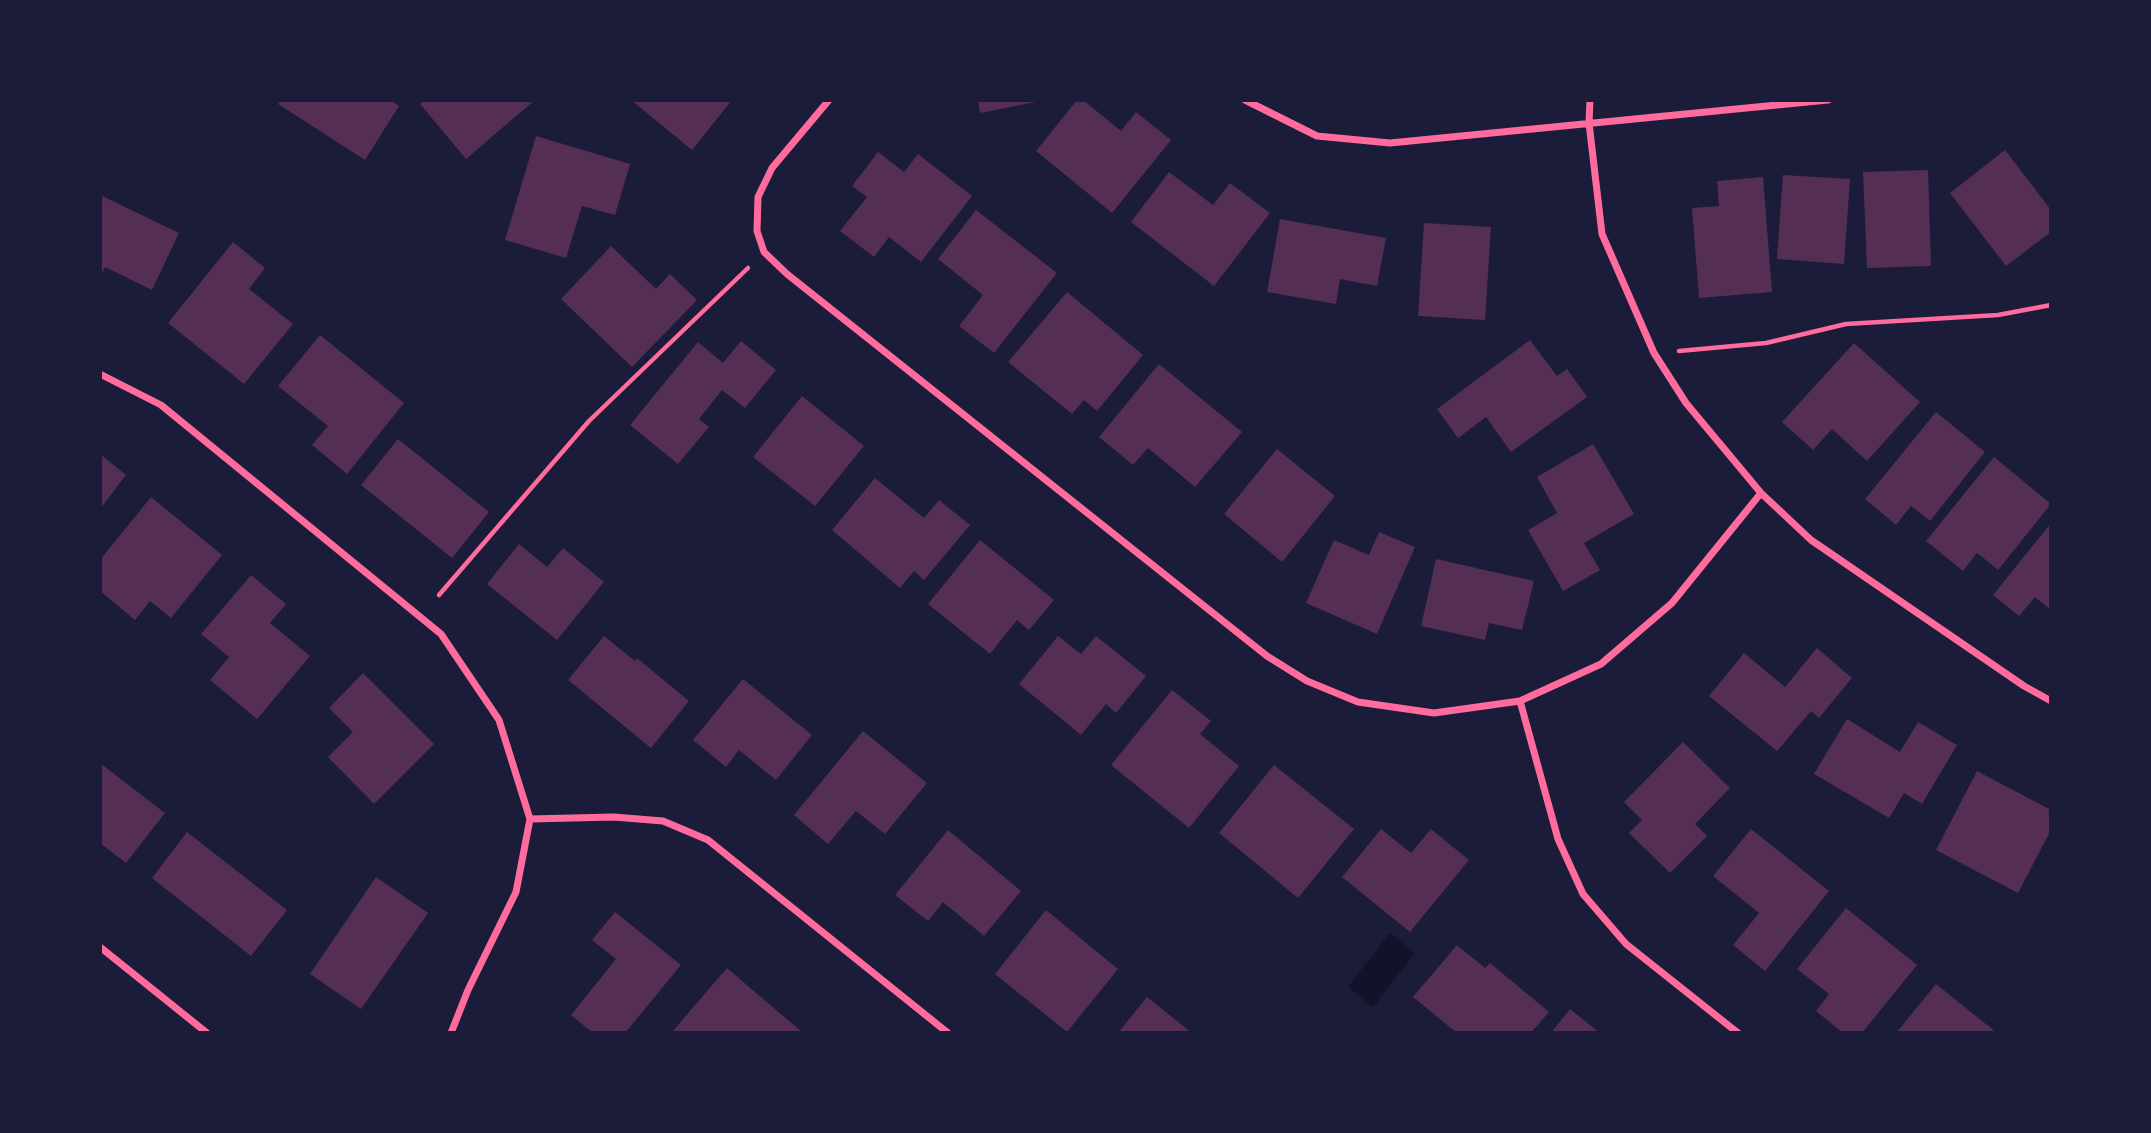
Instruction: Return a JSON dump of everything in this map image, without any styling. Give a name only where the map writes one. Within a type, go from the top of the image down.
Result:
[{"type":"street","points":[[829,100],[772,168],[758,197],[757,231],[764,253],[797,283],[1267,656],[1307,681],[1358,702],[1434,713],[1520,701],[1601,664],[1672,603],[1761,493]]},
{"type":"street","points":[[1245,100],[1317,136],[1390,143],[1828,100]]},
{"type":"street","points":[[1590,100],[1588,123],[1602,234],[1654,353],[1686,403],[1761,493],[1811,540],[2024,686],[2051,701]]},
{"type":"street","points":[[100,374],[161,405],[441,634],[499,720],[530,819],[516,892],[468,990],[451,1033]]},
{"type":"street","points":[[1520,701],[1558,839],[1583,894],[1626,944],[1738,1033]]},
{"type":"street","points":[[530,819],[614,817],[663,821],[708,840],[948,1033]]},
{"type":"street","points":[[100,947],[207,1033]]},
{"type":"path","points":[[439,595],[589,421],[764,253]]},
{"type":"path","points":[[1654,353],[1766,343],[1846,324],[1998,315],[2051,305]]},
{"type":"shaded area","points":[[1390,933],[1415,953],[1373,1007],[1348,987]]},
{"type":"building","points":[[281,100],[390,100],[399,106],[365,160],[278,104]]},
{"type":"building","points":[[425,100],[535,100],[466,159],[420,104]]},
{"type":"building","points":[[631,100],[732,100],[692,150]]},
{"type":"building","points":[[978,100],[1041,100],[1041,101],[980,113]]},
{"type":"building","points":[[1077,100],[1083,100],[1121,131],[1136,112],[1171,140],[1112,213],[1036,151]]},
{"type":"building","points":[[536,136],[630,164],[615,215],[582,206],[566,258],[505,240]]},
{"type":"building","points":[[2005,150],[2051,210],[2051,232],[2006,266],[1950,193]]},
{"type":"building","points":[[878,152],[904,172],[918,154],[972,196],[921,262],[889,237],[874,257],[840,231],[867,197],[852,186]]},
{"type":"building","points":[[1928,170],[1931,266],[1867,268],[1863,172]]},
{"type":"building","points":[[1169,172],[1213,205],[1230,183],[1270,213],[1214,286],[1131,222]]},
{"type":"building","points":[[1783,175],[1850,179],[1844,264],[1777,259]]},
{"type":"building","points":[[1763,177],[1772,292],[1699,298],[1692,208],[1719,206],[1717,181]]},
{"type":"building","points":[[100,195],[179,233],[152,290],[105,267],[100,278]]},
{"type":"building","points":[[976,210],[1057,273],[994,353],[959,326],[983,295],[938,259]]},
{"type":"building","points":[[1280,219],[1386,238],[1377,286],[1340,279],[1336,304],[1267,292]]},
{"type":"building","points":[[1424,223],[1491,227],[1485,320],[1418,316]]},
{"type":"building","points":[[233,242],[265,268],[249,289],[293,324],[244,384],[168,323]]},
{"type":"building","points":[[611,246],[656,289],[670,274],[697,300],[632,367],[561,299]]},
{"type":"building","points":[[1067,292],[1143,355],[1097,411],[1084,400],[1072,414],[1008,362]]},
{"type":"building","points":[[320,335],[404,403],[347,474],[312,445],[328,426],[278,386]]},
{"type":"building","points":[[1530,340],[1557,376],[1567,369],[1587,397],[1511,452],[1486,417],[1458,438],[1437,409]]},
{"type":"building","points":[[741,341],[776,370],[745,408],[722,390],[699,419],[709,427],[678,464],[630,425],[698,342],[723,363]]},
{"type":"building","points":[[1854,343],[1920,402],[1867,461],[1832,429],[1813,450],[1782,422]]},
{"type":"building","points":[[1159,364],[1242,432],[1195,487],[1148,448],[1133,465],[1099,437]]},
{"type":"building","points":[[802,396],[864,446],[815,506],[753,457]]},
{"type":"building","points":[[1936,412],[1985,452],[1930,521],[1911,506],[1896,525],[1865,499]]},
{"type":"building","points":[[398,439],[489,512],[452,558],[361,485]]},
{"type":"building","points":[[1593,444],[1634,514],[1584,543],[1600,570],[1563,591],[1528,530],[1557,513],[1537,477]]},
{"type":"building","points":[[1277,449],[1335,496],[1282,562],[1224,514]]},
{"type":"building","points":[[100,454],[126,475],[100,509]]},
{"type":"building","points":[[1994,457],[2051,504],[1998,570],[1977,553],[1963,571],[1926,541]]},
{"type":"building","points":[[875,478],[924,518],[939,500],[970,525],[924,580],[914,571],[900,588],[832,530]]},
{"type":"building","points":[[151,497],[222,555],[171,618],[150,601],[135,620],[100,591],[100,560]]},
{"type":"building","points":[[2051,523],[2051,610],[2035,597],[2019,616],[1993,595]]},
{"type":"building","points":[[1379,532],[1415,547],[1377,634],[1306,603],[1334,540],[1369,555]]},
{"type":"building","points":[[980,540],[1054,600],[1029,630],[1017,620],[990,654],[928,604]]},
{"type":"building","points":[[519,544],[547,567],[563,548],[604,582],[557,640],[487,584]]},
{"type":"building","points":[[1436,559],[1534,581],[1522,630],[1489,623],[1485,640],[1421,626]]},
{"type":"building","points":[[251,575],[286,604],[270,623],[310,656],[257,719],[210,680],[229,657],[201,634]]},
{"type":"building","points":[[604,636],[635,661],[637,658],[689,701],[651,748],[568,680]]},
{"type":"building","points":[[1058,636],[1081,654],[1096,636],[1146,676],[1116,713],[1106,704],[1081,735],[1019,684]]},
{"type":"building","points":[[1817,648],[1852,678],[1819,718],[1811,711],[1777,751],[1709,696],[1744,653],[1785,687]]},
{"type":"building","points":[[363,673],[434,744],[374,804],[328,757],[353,732],[329,708]]},
{"type":"building","points":[[743,679],[812,735],[776,780],[739,750],[726,767],[693,740]]},
{"type":"building","points":[[1172,690],[1211,721],[1200,734],[1239,766],[1189,828],[1111,765]]},
{"type":"building","points":[[1847,719],[1900,752],[1918,722],[1957,745],[1922,804],[1904,793],[1889,818],[1814,774]]},
{"type":"building","points":[[863,731],[927,783],[885,834],[856,811],[828,844],[794,815]]},
{"type":"building","points":[[1683,742],[1730,788],[1695,824],[1707,836],[1670,873],[1629,833],[1642,820],[1624,802]]},
{"type":"building","points":[[100,763],[165,813],[126,863],[100,843]]},
{"type":"building","points":[[1274,765],[1354,829],[1298,898],[1219,833]]},
{"type":"building","points":[[1977,771],[2051,810],[2051,830],[2018,893],[1936,850]]},
{"type":"building","points":[[1381,829],[1411,853],[1431,829],[1469,860],[1410,932],[1342,877]]},
{"type":"building","points":[[1751,829],[1829,891],[1765,971],[1733,945],[1759,913],[1713,876]]},
{"type":"building","points":[[948,830],[1021,891],[984,936],[943,902],[928,921],[895,895]]},
{"type":"building","points":[[187,832],[287,910],[251,956],[152,878]]},
{"type":"building","points":[[376,877],[428,913],[361,1009],[310,974]]},
{"type":"building","points":[[1846,908],[1917,965],[1862,1033],[1843,1033],[1816,1011],[1829,994],[1797,969]]},
{"type":"building","points":[[1046,910],[1118,969],[1067,1032],[995,974]]},
{"type":"building","points":[[615,912],[681,965],[625,1033],[593,1033],[571,1015],[616,959],[592,940]]},
{"type":"building","points":[[1457,945],[1485,968],[1490,963],[1549,1012],[1531,1033],[1457,1033],[1413,997]]},
{"type":"building","points":[[727,968],[803,1033],[671,1033]]},
{"type":"building","points":[[1936,984],[1997,1033],[1896,1033]]},
{"type":"building","points":[[1147,997],[1192,1033],[1118,1033]]},
{"type":"building","points":[[1570,1009],[1600,1033],[1551,1033]]}]
